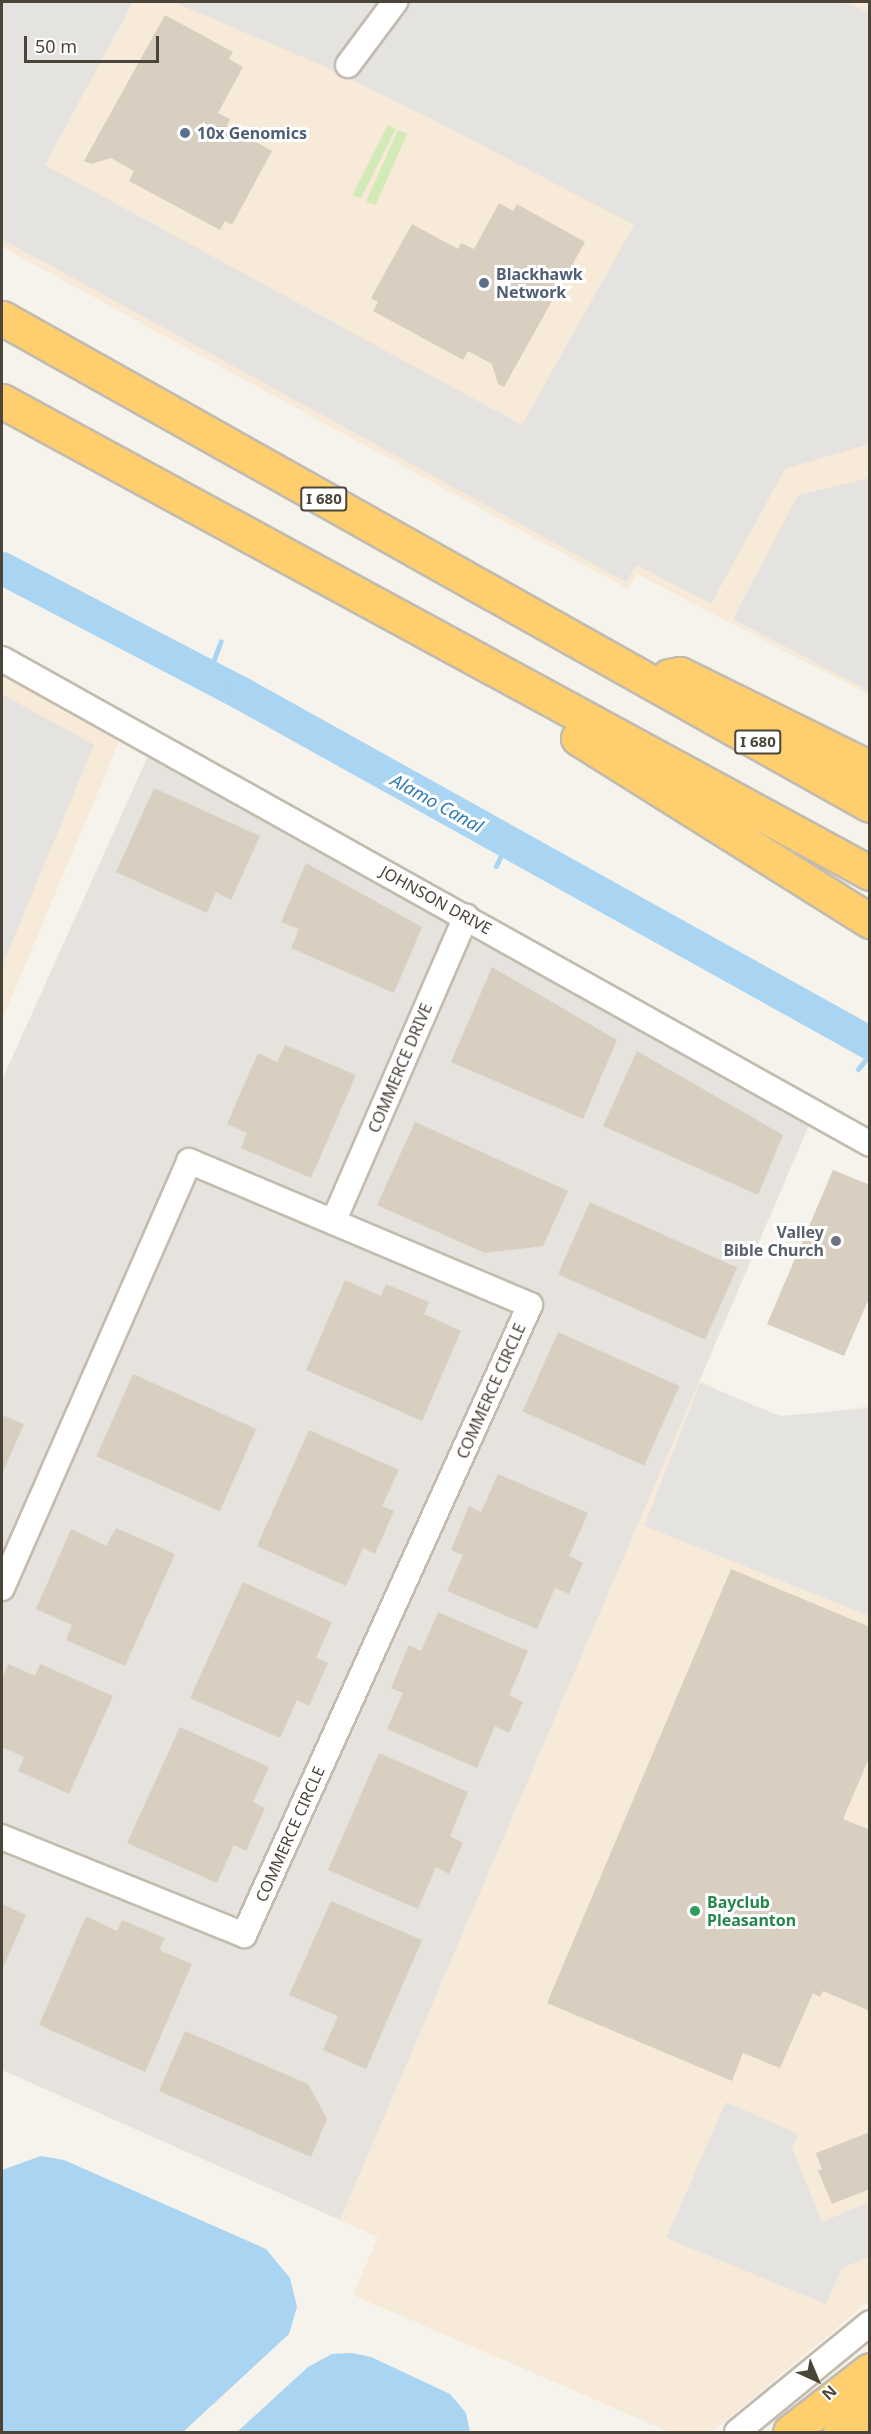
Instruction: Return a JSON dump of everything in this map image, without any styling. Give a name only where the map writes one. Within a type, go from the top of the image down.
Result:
[{"type":"highway","name":"I 680","points":[[2,318],[870,806]]},
{"type":"highway","points":[[2,401],[870,873]]},
{"type":"highway","points":[[646,679],[680,674],[870,768]]},
{"type":"highway","points":[[510,678],[518,700],[870,921]]},
{"type":"highway","points":[[790,2433],[870,2370]]},
{"type":"highway","points":[[819,2433],[870,2378]]},
{"type":"highway","points":[[840,2433],[870,2410]]},
{"type":"street","points":[[348,65],[395,2]]},
{"type":"street","name":"JOHNSON DRIVE","points":[[2,659],[466,916],[870,1144]]},
{"type":"street","name":"COMMERCE DRIVE","points":[[334,1220],[466,916]]},
{"type":"street","name":"COMMERCE CIRCLE","points":[[2,1588],[189,1161],[334,1220],[530,1305],[244,1935],[2,1837]]},
{"type":"street","points":[[737,2433],[870,2323]]},
{"type":"shaded area","points":[[2,2],[869,2],[869,695],[637,574],[628,589],[2,247]]},
{"type":"shaded area","points":[[2,2],[133,2],[45,165],[522,425],[634,225],[432,119],[319,64],[173,2],[843,2],[869,12],[869,444],[785,469],[711,604],[637,565],[626,582],[2,239]]},
{"type":"shaded area","points":[[870,478],[869,691],[733,619],[798,495]]},
{"type":"shaded area","points":[[2,670],[122,735],[2,1020]]},
{"type":"shaded area","points":[[2,694],[94,745],[2,966]]},
{"type":"shaded area","points":[[149,754],[812,1118],[340,2220],[2,2070],[2,1080]]},
{"type":"shaded area","points":[[700,1380],[778,1420],[869,1406],[869,2301],[712,2432],[670,2432],[353,2295],[378,2237],[340,2220]]},
{"type":"shaded area","points":[[700,1383],[780,1416],[869,1408],[869,1616],[644,1526]]},
{"type":"shaded area","points":[[726,2102],[798,2134],[792,2148],[822,2222],[869,2202],[869,2257],[842,2268],[826,2304],[666,2238]]},
{"type":"green space","points":[[388,125],[396,129],[361,199],[353,194]]},
{"type":"green space","points":[[398,130],[407,134],[375,205],[366,201]]},
{"type":"water","points":[[41,2156],[64,2160],[266,2249],[290,2278],[297,2307],[289,2334],[183,2432],[2,2432],[2,2170]]},
{"type":"water","points":[[352,2353],[371,2357],[450,2394],[466,2413],[470,2432],[237,2432],[308,2367],[332,2354]]},
{"type":"building","points":[[165,15],[233,52],[229,59],[243,67],[218,113],[230,119],[227,126],[272,151],[232,225],[225,221],[220,230],[129,181],[134,171],[111,158],[91,164],[84,161]]},
{"type":"building","points":[[499,203],[513,211],[517,204],[585,242],[504,387],[498,384],[492,364],[468,351],[463,360],[373,311],[378,302],[371,298],[412,224],[458,249],[461,243],[474,249]]},
{"type":"building","points":[[154,788],[260,836],[231,900],[216,892],[207,913],[116,872]]},
{"type":"building","points":[[306,863],[422,927],[394,993],[291,948],[299,929],[281,922]]},
{"type":"building","points":[[492,967],[617,1040],[583,1119],[451,1062]]},
{"type":"building","points":[[285,1045],[356,1075],[311,1178],[241,1148],[247,1133],[227,1124],[258,1053],[277,1062]]},
{"type":"building","points":[[637,1051],[783,1135],[758,1195],[603,1126]]},
{"type":"building","points":[[415,1122],[568,1191],[543,1246],[485,1253],[377,1205]]},
{"type":"building","name":"Valley Bible Church","points":[[833,1170],[870,1185],[870,1296],[844,1356],[767,1324]]},
{"type":"building","points":[[590,1202],[737,1267],[705,1340],[558,1274]]},
{"type":"building","points":[[345,1280],[381,1296],[386,1284],[429,1302],[424,1314],[461,1331],[422,1421],[306,1370]]},
{"type":"building","points":[[558,1332],[680,1386],[644,1466],[523,1411]]},
{"type":"building","points":[[133,1374],[256,1429],[220,1511],[96,1456]]},
{"type":"building","points":[[2,1415],[24,1424],[2,1474]]},
{"type":"building","points":[[309,1430],[399,1470],[382,1506],[394,1511],[375,1554],[363,1548],[346,1586],[257,1546]]},
{"type":"building","points":[[498,1474],[588,1513],[569,1556],[583,1563],[569,1594],[555,1588],[537,1629],[447,1591],[463,1555],[451,1550],[469,1506],[481,1512]]},
{"type":"building","points":[[116,1528],[175,1554],[125,1666],[66,1640],[72,1625],[36,1609],[71,1529],[106,1546]]},
{"type":"building","name":"Bayclub Pleasanton","points":[[731,1569],[870,1627],[870,1756],[843,1819],[870,1830],[870,2011],[823,1991],[820,1997],[813,1993],[780,2068],[743,2053],[732,2081],[547,2003]]},
{"type":"building","points":[[243,1582],[332,1622],[316,1658],[328,1663],[309,1706],[297,1700],[280,1738],[190,1698]]},
{"type":"building","points":[[438,1612],[528,1651],[509,1695],[523,1702],[509,1733],[495,1726],[477,1768],[387,1729],[403,1693],[391,1688],[409,1645],[421,1651]]},
{"type":"building","points":[[8,1664],[35,1676],[40,1664],[113,1696],[69,1794],[18,1771],[24,1757],[2,1747],[2,1679]]},
{"type":"building","points":[[180,1727],[269,1767],[253,1802],[265,1808],[246,1851],[234,1845],[217,1883],[127,1843]]},
{"type":"building","points":[[379,1753],[468,1792],[450,1836],[463,1843],[449,1874],[436,1867],[418,1909],[328,1870]]},
{"type":"building","points":[[331,1901],[422,1940],[366,2069],[323,2050],[338,2016],[289,1995]]},
{"type":"building","points":[[2,1904],[26,1915],[2,1970]]},
{"type":"building","points":[[86,1916],[117,1931],[122,1920],[165,1938],[159,1950],[192,1964],[145,2072],[39,2025]]},
{"type":"building","points":[[185,2031],[308,2084],[327,2119],[311,2157],[159,2091]]},
{"type":"building","points":[[870,2132],[870,2189],[832,2204],[818,2171],[822,2169],[816,2153]]},
{"type":"waterway","name":"Alamo Canal","points":[[2,568],[241,693],[870,1043]]},
{"type":"waterway","points":[[208,676],[221,641]]},
{"type":"waterway","points":[[496,866],[507,842]]},
{"type":"waterway","points":[[858,1069],[870,1054]]},
{"type":"place","name":"10x Genomics","points":[[185,133]]},
{"type":"place","name":"Blackhawk Network","points":[[484,283]]},
{"type":"place","name":"Valley Bible Church","points":[[836,1241]]},
{"type":"place","name":"Bayclub Pleasanton","points":[[695,1911]]}]
